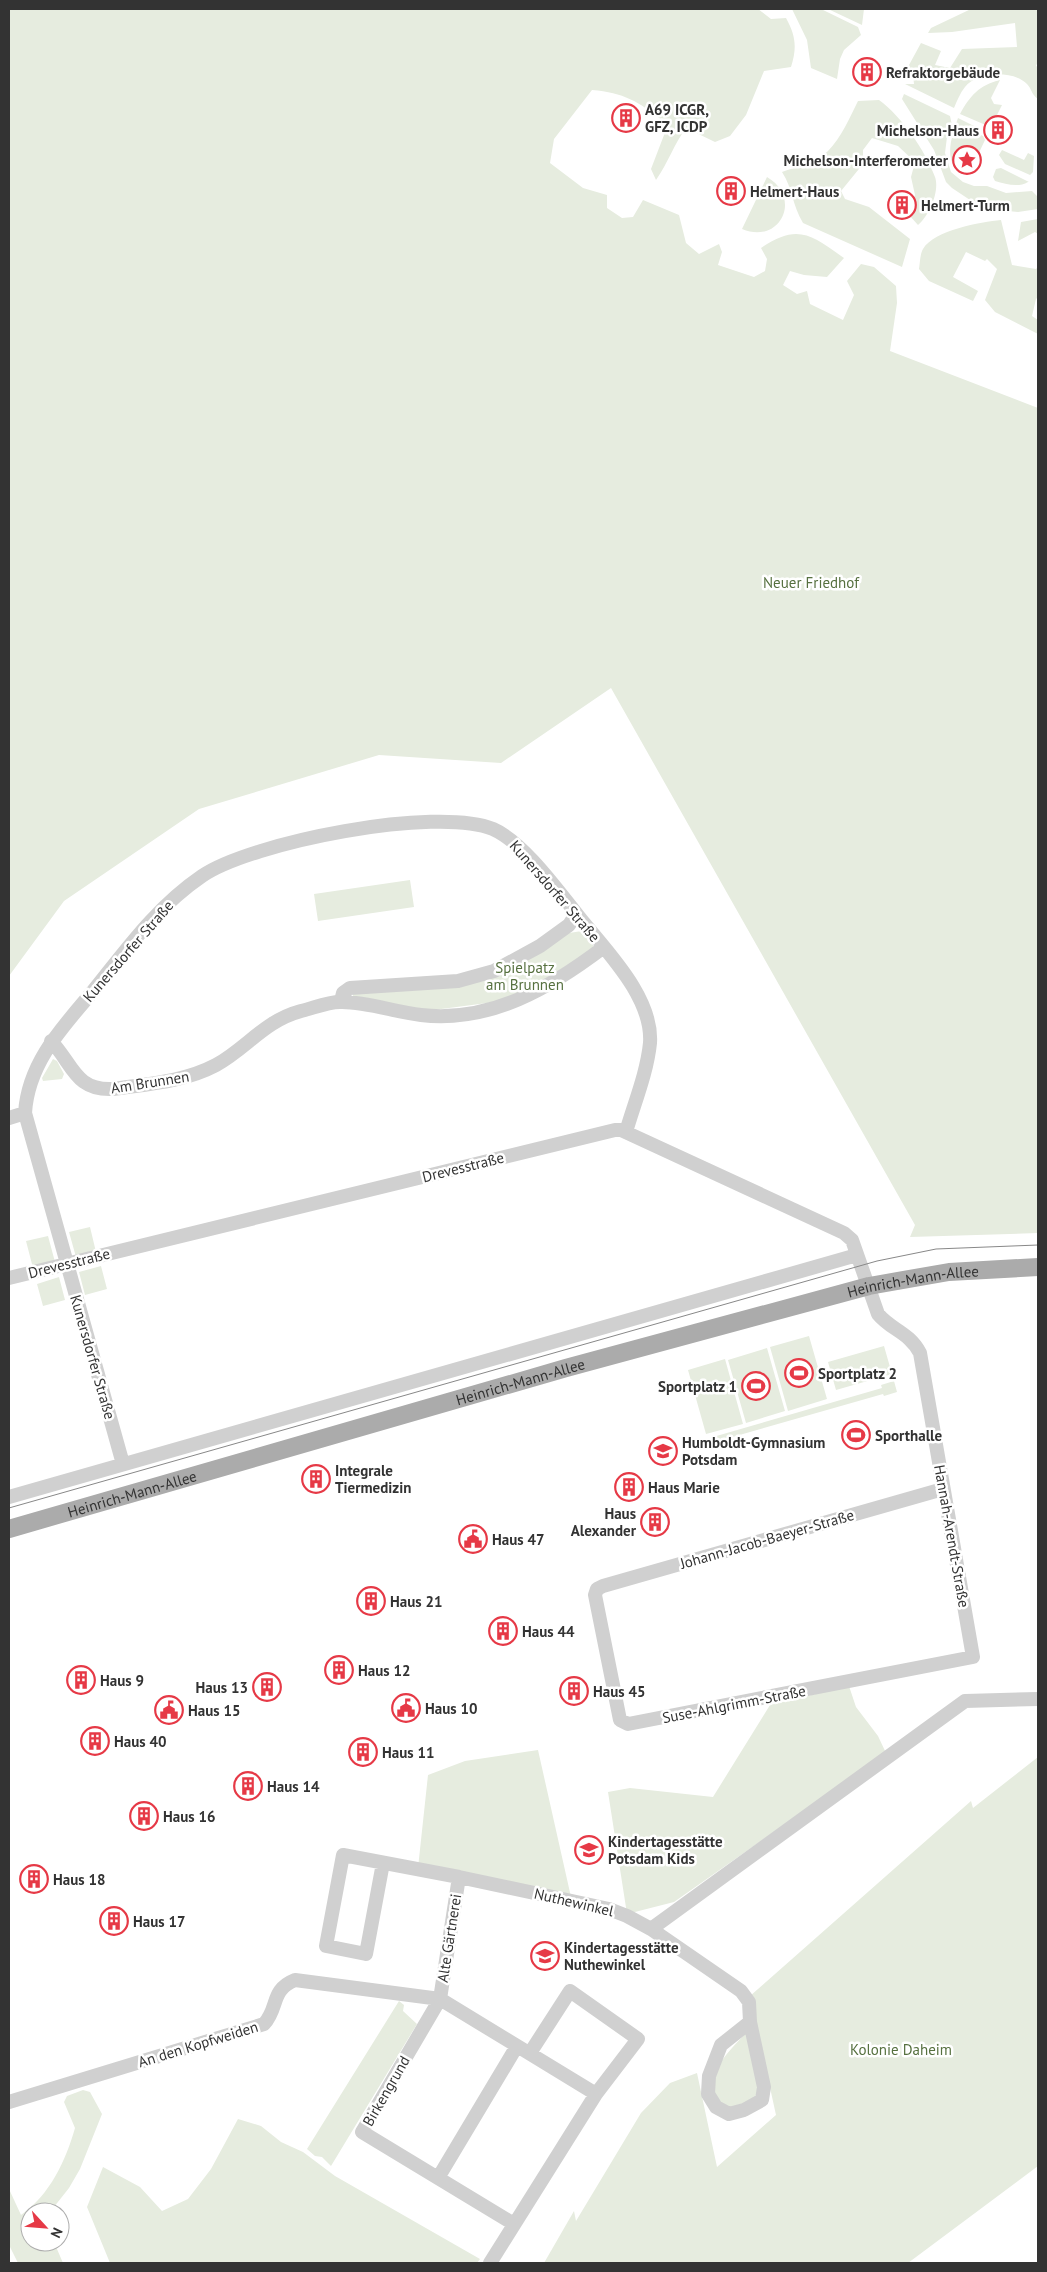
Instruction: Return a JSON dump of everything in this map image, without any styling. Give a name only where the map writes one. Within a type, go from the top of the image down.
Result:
[{"type":"main road","name":"Heinrich-Mann-Allee","points":[[9,1529],[574,1365],[869,1286],[949,1272],[1038,1267]]},
{"type":"street","name":"Kunersdorfer Straße","points":[[123,1464],[25,1113],[26,1100],[35,1070],[51,1041],[163,907],[205,874],[233,859],[261,849],[366,827],[431,822],[480,825],[512,840],[604,947],[639,997],[647,1014],[650,1032],[649,1052],[626,1132]]},
{"type":"street","name":"Am Brunnen","points":[[341,1001],[343,993],[350,988],[458,982],[494,971],[540,946],[569,924],[576,914]]},
{"type":"street","name":"Am Brunnen","points":[[51,1041],[69,1062],[79,1080],[90,1087],[101,1090],[112,1089],[185,1078],[199,1073],[227,1058],[259,1032],[284,1016],[341,1001],[423,1015],[468,1014],[493,1010],[514,1003],[544,988],[604,947]]},
{"type":"street","points":[[9,1118],[25,1113]]},
{"type":"street","name":"Drevesstraße","points":[[9,1278],[615,1130],[626,1132],[844,1233],[852,1240],[869,1286]]},
{"type":"street","name":"Heinrich-Mann-Allee","points":[[9,1497],[857,1255]]},
{"type":"street","name":"Hannah-Arendt-Straße","points":[[869,1286],[878,1314],[884,1322],[908,1336],[920,1353],[973,1657]]},
{"type":"street","name":"Johann-Jacob-Baeyer-Straße","points":[[595,1595],[603,1586],[943,1488]]},
{"type":"street","name":"Suse-Ahlgrimm-Straße","points":[[595,1595],[620,1720],[628,1724],[973,1657]]},
{"type":"street","points":[[651,1929],[965,1701],[1038,1699]]},
{"type":"street","name":"Nuthewinkel","points":[[383,1863],[366,1954],[326,1946],[343,1855],[589,1904],[627,1916],[651,1929],[741,1991],[749,2002],[750,2022],[764,2087],[762,2100],[744,2110],[730,2114],[716,2107],[708,2094],[709,2076],[721,2045],[750,2022]]},
{"type":"street","name":"Alte Gärtnerei","points":[[440,1999],[459,1877]]},
{"type":"street","name":"An den Kopfweiden","points":[[9,2102],[264,2024],[270,2018],[278,1992],[284,1984],[295,1980],[440,1999],[596,2094]]},
{"type":"street","points":[[490,2263],[596,2094],[638,2039],[570,1990],[530,2053]]},
{"type":"street","name":"Birkengrund","points":[[440,1999],[362,2132],[514,2224]]},
{"type":"street","points":[[438,2178],[517,2046]]},
{"type":"green space","name":"Neuer Friedhof","points":[[9,9],[758,9],[771,19],[786,18],[792,31],[794,42],[791,67],[764,71],[746,115],[730,136],[715,142],[686,128],[656,180],[651,169],[664,135],[663,121],[630,99],[613,93],[592,90],[554,139],[550,163],[583,188],[607,195],[607,208],[622,218],[633,217],[643,200],[679,215],[686,243],[699,254],[719,244],[722,252],[718,265],[754,277],[765,271],[767,259],[761,248],[774,240],[795,234],[813,238],[844,258],[827,277],[804,275],[790,271],[783,285],[797,294],[807,291],[810,304],[843,320],[854,295],[847,281],[861,264],[874,267],[896,286],[897,303],[890,351],[1038,408],[1038,1233],[910,1237],[915,1225],[611,688],[501,763],[379,755],[199,809],[64,901],[9,976]]},
{"type":"green space","points":[[792,9],[821,9],[858,27],[861,35],[844,50],[840,59],[837,79],[811,68],[807,40]]},
{"type":"green space","points":[[828,9],[864,9],[862,25]]},
{"type":"green space","points":[[971,9],[1038,9],[1038,61],[1036,66],[1038,67],[1038,99],[1027,84],[1014,76],[996,74],[978,78],[965,87],[954,108],[905,84],[914,84],[913,75],[908,75],[909,65],[921,43],[941,51],[935,65],[950,68],[962,49],[1017,47],[1015,23],[952,32],[928,33],[931,28]]},
{"type":"green space","points":[[1000,80],[991,98],[994,104],[1002,105],[993,123],[988,126],[960,114],[976,92],[986,85]]},
{"type":"green space","points":[[904,94],[950,116],[952,125],[947,137],[945,153],[951,172],[963,182],[974,186],[987,186],[1006,193],[1032,191],[1038,197],[1038,209],[1018,212],[979,206],[952,188],[946,182],[934,150],[902,99]]},
{"type":"green space","points":[[879,100],[896,115],[912,135],[931,167],[935,177],[936,189],[930,210],[918,225],[909,215],[915,195],[911,177],[915,162],[898,146],[872,138],[863,150],[863,164],[841,191],[845,199],[869,207],[910,239],[902,267],[803,223],[782,172],[812,161],[828,151],[841,134],[858,101]]},
{"type":"green space","points":[[958,118],[974,126],[972,131],[983,136],[985,140],[976,159],[970,153],[963,155],[959,164],[964,170],[962,174],[952,163],[950,155],[951,140]]},
{"type":"green space","points":[[1002,150],[1024,160],[1028,153],[1034,156],[1033,172],[1030,175],[1005,164],[999,155]]},
{"type":"green space","points":[[1001,168],[1029,182],[1016,185],[995,181],[993,177],[996,169]]},
{"type":"green space","points":[[767,177],[778,186],[784,196],[785,207],[782,217],[776,225],[767,231],[755,232],[742,229]]},
{"type":"green space","points":[[1038,219],[1038,234],[1035,232],[1018,241],[1021,222]]},
{"type":"green space","points":[[1001,220],[1012,265],[1036,269],[1038,267],[1038,297],[1032,316],[1038,320],[1038,334],[995,312],[985,300],[997,269],[987,259],[985,261],[966,252],[953,277],[978,291],[973,301],[929,281],[919,269],[923,249],[937,237],[959,228]]},
{"type":"green space","points":[[410,880],[414,907],[318,921],[314,894]]},
{"type":"green space","name":"Spielpatz am Brunnen","points":[[582,931],[593,942],[593,950],[510,1000],[426,1011],[353,1001],[353,993],[462,985],[569,933]]},
{"type":"green space","points":[[53,1059],[57,1061],[64,1074],[62,1079],[43,1081],[42,1078]]},
{"type":"green space","points":[[90,1227],[96,1252],[76,1257],[69,1232]]},
{"type":"green space","points":[[48,1236],[55,1262],[33,1268],[26,1241]]},
{"type":"green space","points":[[101,1266],[107,1289],[85,1295],[79,1272]]},
{"type":"green space","points":[[59,1277],[65,1300],[43,1306],[37,1284]]},
{"type":"green space","name":"Sportplatz 2","points":[[809,1336],[827,1399],[788,1411],[770,1347]]},
{"type":"green space","points":[[884,1346],[892,1374],[836,1390],[828,1362]]},
{"type":"green space","name":"Sportplatz 1","points":[[767,1348],[785,1411],[746,1423],[728,1360]]},
{"type":"green space","points":[[725,1359],[743,1424],[706,1434],[688,1370]]},
{"type":"green space","points":[[894,1381],[897,1392],[884,1396],[883,1394],[715,1442],[713,1437],[882,1388],[881,1385]]},
{"type":"green space","points":[[849,1686],[856,1707],[878,1736],[886,1753],[674,1902],[627,1914],[608,1792],[630,1788],[713,1797],[770,1705]]},
{"type":"green space","points":[[538,1750],[571,1897],[418,1868],[428,1775],[465,1761]]},
{"type":"green space","name":"Kolonie Daheim","points":[[1038,1757],[1038,2166],[908,2263],[544,2263],[574,2211],[576,2221],[641,2113],[670,2083],[697,2073],[717,2167],[776,2115],[750,1996],[971,1801],[973,1808]]},
{"type":"green space","points":[[399,2001],[404,2005],[403,2011],[417,2024],[331,2166],[322,2157],[315,2156],[307,2149]]},
{"type":"green space","points":[[746,2033],[756,2064],[758,2089],[752,2100],[743,2106],[733,2109],[720,2101],[713,2092],[712,2083],[715,2072],[721,2062]]},
{"type":"green space","points":[[83,2090],[90,2092],[102,2114],[80,2169],[69,2188],[58,2202],[36,2202],[56,2176],[75,2128],[64,2102],[67,2096]]},
{"type":"green space","points":[[238,2119],[261,2126],[281,2142],[303,2152],[335,2176],[480,2259],[477,2263],[110,2263],[87,2207],[103,2167],[140,2187],[162,2211],[188,2199],[211,2169]]},
{"type":"green space","points":[[9,2189],[20,2213],[20,2252],[58,2252],[63,2263],[18,2263],[9,2245]]},
{"type":"tram line","points":[[9,1508],[877,1261],[936,1249],[1038,1245]]},
{"type":"place","name":"Refraktorgebäude","points":[[867,72]]},
{"type":"place","name":"A69 ICGR, GFZ, ICDP","points":[[626,118]]},
{"type":"place","name":"Michelson-Haus","points":[[998,130]]},
{"type":"place","name":"Michelson-Interferometer","points":[[967,160]]},
{"type":"place","name":"Helmert-Haus","points":[[731,191]]},
{"type":"place","name":"Helmert-Turm","points":[[902,205]]},
{"type":"place","name":"Sportplatz 2","points":[[799,1373]]},
{"type":"place","name":"Sportplatz 1","points":[[756,1386]]},
{"type":"place","name":"Sporthalle","points":[[856,1435]]},
{"type":"place","name":"Humboldt-Gymnasium Potsdam","points":[[663,1451]]},
{"type":"place","name":"Integrale Tiermedizin","points":[[316,1479]]},
{"type":"place","name":"Haus Marie","points":[[629,1487]]},
{"type":"place","name":"Haus Alexander","points":[[655,1522]]},
{"type":"place","name":"Haus 47","points":[[473,1539]]},
{"type":"place","name":"Haus 21","points":[[371,1601]]},
{"type":"place","name":"Haus 44","points":[[503,1631]]},
{"type":"place","name":"Haus 12","points":[[339,1670]]},
{"type":"place","name":"Haus 9","points":[[81,1680]]},
{"type":"place","name":"Haus 13","points":[[267,1687]]},
{"type":"place","name":"Haus 45","points":[[574,1691]]},
{"type":"place","name":"Haus 10","points":[[406,1708]]},
{"type":"place","name":"Haus 15","points":[[169,1710]]},
{"type":"place","name":"Haus 40","points":[[95,1741]]},
{"type":"place","name":"Haus 11","points":[[363,1752]]},
{"type":"place","name":"Haus 14","points":[[248,1786]]},
{"type":"place","name":"Haus 16","points":[[144,1816]]},
{"type":"place","name":"Kindertagesstätte Potsdam Kids","points":[[589,1850]]},
{"type":"place","name":"Haus 18","points":[[34,1879]]},
{"type":"place","name":"Haus 17","points":[[114,1921]]},
{"type":"place","name":"Kindertagesstätte Nuthewinkel","points":[[545,1956]]}]
